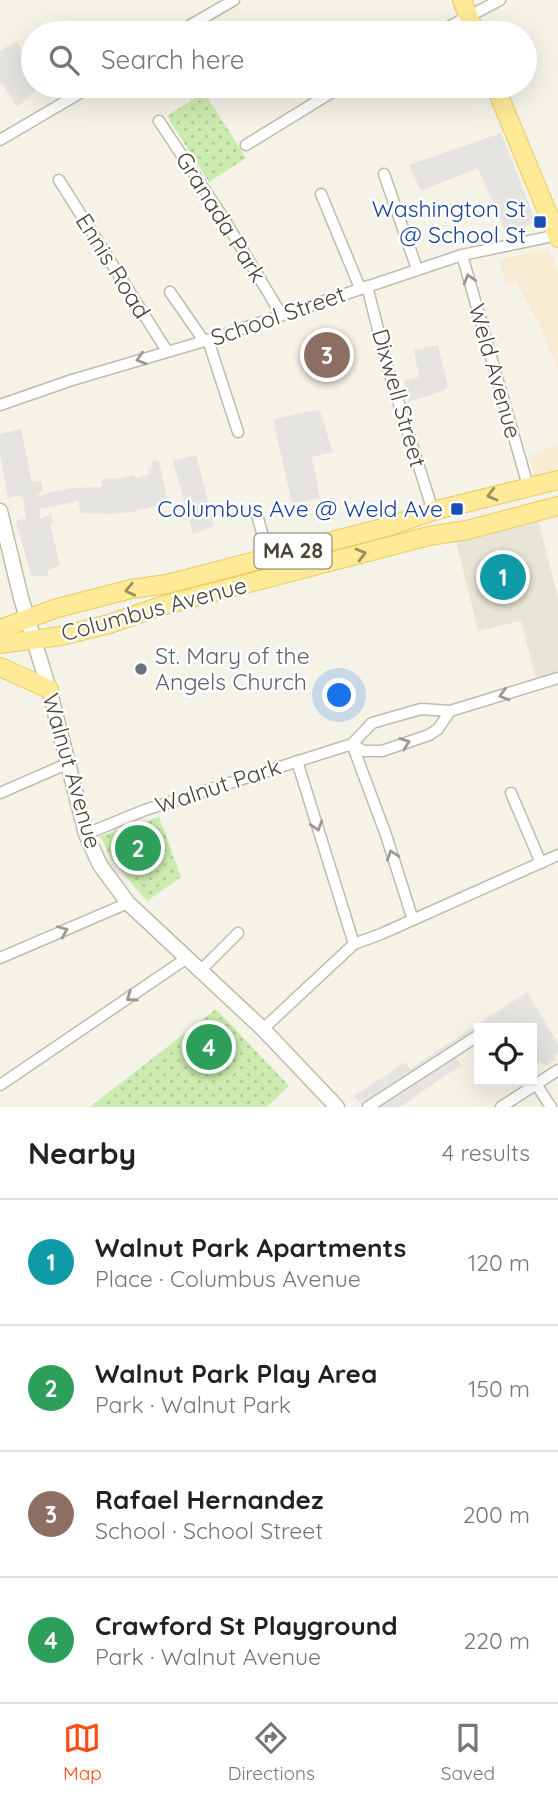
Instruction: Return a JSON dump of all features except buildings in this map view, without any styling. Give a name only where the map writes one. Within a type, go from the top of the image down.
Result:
[{"type":"main road","points":[[500,98],[534,185],[558,236]]},
{"type":"main road","name":"Columbus Avenue","points":[[28,619],[64,606],[131,589],[167,584],[390,526],[433,511],[558,480]]},
{"type":"main road","name":"Columbus Avenue","points":[[34,639],[88,629],[234,586],[558,506]]},
{"type":"main road","name":"MA 28","points":[[0,629],[28,619]]},
{"type":"main road","name":"MA 28","points":[[0,644],[34,639]]},
{"type":"main road","points":[[0,667],[49,689]]},
{"type":"street","points":[[198,21],[234,0]]},
{"type":"street","points":[[469,17],[500,0]]},
{"type":"street","points":[[0,140],[72,98]]},
{"type":"street","points":[[246,145],[322,98]]},
{"type":"street","name":"Granada Park","points":[[159,121],[224,219],[281,314]]},
{"type":"street","points":[[384,174],[417,269]]},
{"type":"street","name":"Ennis Road","points":[[60,180],[167,351]]},
{"type":"street","name":"Dixwell Street","points":[[321,194],[364,287],[433,511]]},
{"type":"street","name":"School Street","points":[[0,405],[462,255],[558,236]]},
{"type":"street","name":"Weld Avenue","points":[[462,255],[528,486]]},
{"type":"street","points":[[170,292],[206,340],[238,432]]},
{"type":"street","name":"Walnut Avenue","points":[[0,511],[86,834],[100,865],[128,903],[263,1029],[337,1107]]},
{"type":"street","points":[[257,515],[269,557]]},
{"type":"street","name":"Walnut Park","points":[[86,834],[145,810],[352,744],[372,723],[421,709],[450,712],[558,678]]},
{"type":"street","name":"Walnut Park","points":[[352,744],[364,751],[382,751],[429,735],[438,729],[450,712]]},
{"type":"street","points":[[352,744],[386,835],[413,920]]},
{"type":"street","points":[[297,761],[354,944]]},
{"type":"street","points":[[0,793],[69,763]]},
{"type":"street","points":[[511,793],[541,863]]},
{"type":"street","points":[[263,1029],[354,944],[558,855]]},
{"type":"street","points":[[0,958],[128,903]]},
{"type":"street","points":[[201,970],[237,933]]},
{"type":"street","points":[[0,1085],[187,958]]},
{"type":"street","points":[[368,1107],[474,1038]]},
{"type":"street","points":[[537,1083],[558,1070]]},
{"type":"street","points":[[501,1107],[533,1086]]},
{"type":"street","points":[[537,1086],[551,1107]]},
{"type":"shaded area","points":[[17,41],[21,50],[21,98],[27,98],[17,107],[2,83],[0,84],[0,51]]},
{"type":"shaded area","points":[[501,133],[536,222],[506,234],[478,168],[421,191],[409,165]]},
{"type":"shaded area","points":[[549,249],[558,271],[558,369],[539,324],[516,282],[506,284],[499,260]]},
{"type":"shaded area","points":[[438,345],[448,385],[446,390],[408,402],[404,381],[419,377],[414,350]]},
{"type":"shaded area","points":[[320,411],[333,452],[312,457],[320,498],[292,504],[273,419]]},
{"type":"shaded area","points":[[21,429],[32,482],[41,481],[43,491],[36,496],[72,488],[101,487],[103,479],[133,475],[137,478],[149,474],[148,470],[153,468],[152,461],[155,460],[159,462],[168,503],[131,512],[106,514],[81,513],[78,501],[40,509],[40,519],[51,514],[53,523],[50,524],[60,565],[48,570],[48,576],[31,576],[16,521],[26,518],[23,498],[20,495],[8,498],[0,454],[0,434]]},
{"type":"shaded area","points":[[558,444],[558,472],[535,479],[530,456]]},
{"type":"shaded area","points":[[196,455],[214,526],[193,534],[173,461]]},
{"type":"shaded area","points":[[538,520],[558,598],[558,671],[536,679],[521,621],[478,631],[456,542]]},
{"type":"shaded area","points":[[527,992],[558,1044],[558,1052],[554,1056],[556,1059],[546,1066],[540,1062],[537,1064],[537,1023],[480,1023]]},
{"type":"shaded area","points":[[474,1027],[474,1043],[455,1056],[461,1065],[400,1107],[364,1107],[354,1096],[406,1062],[410,1069]]},
{"type":"green space","points":[[195,98],[208,98],[246,158],[209,182],[167,116]]},
{"type":"green space","points":[[159,817],[181,877],[147,901],[112,860],[100,836]]},
{"type":"green space","points":[[216,1009],[289,1086],[267,1107],[90,1107]]},
{"type":"place","name":"Washington St @ School St","points":[[540,222]]},
{"type":"place","name":"Rafael Hernandez","points":[[327,355]]},
{"type":"place","name":"Columbus Ave @ Weld Ave","points":[[457,509]]},
{"type":"place","name":"Walnut Park Apartments","points":[[503,577]]},
{"type":"place","name":"St. Mary of the Angels Church","points":[[141,669]]},
{"type":"place","name":"Walnut Park Play Area","points":[[138,848]]},
{"type":"place","name":"Crawford St Playground","points":[[209,1047]]}]
